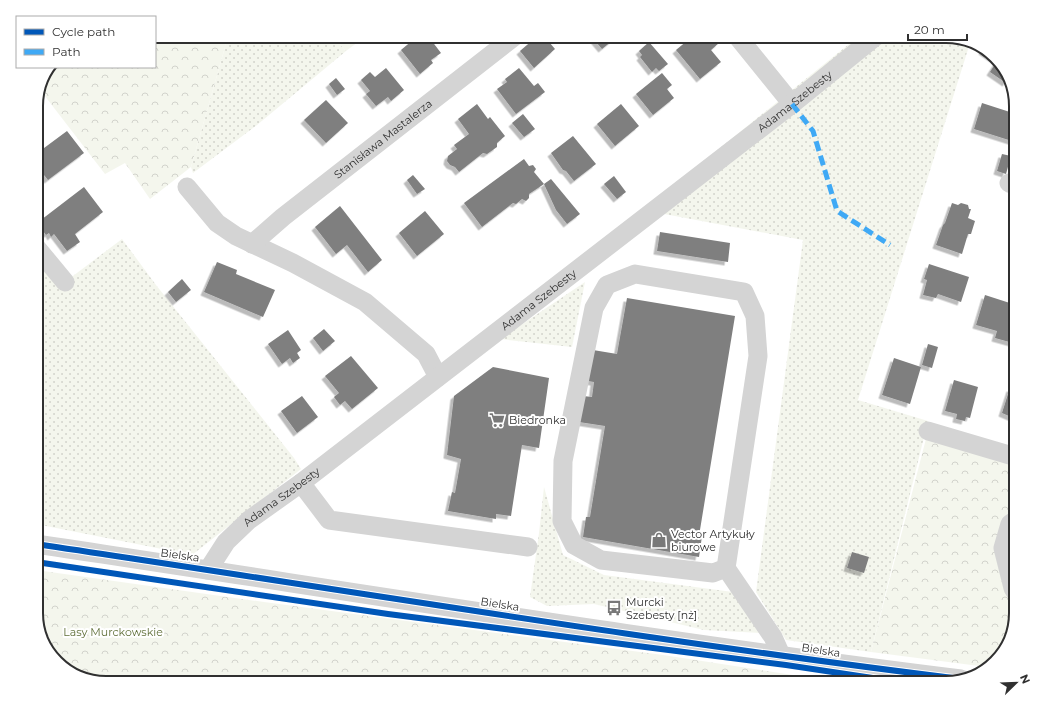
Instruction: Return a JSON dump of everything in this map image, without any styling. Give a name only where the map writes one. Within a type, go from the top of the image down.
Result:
[{"type":"street","name":"Stanisława Mastalerza","points":[[252,244],[283,217],[506,43]]},
{"type":"street","points":[[743,43],[792,104]]},
{"type":"street","name":"Adama Szebesty","points":[[208,570],[226,542],[249,520],[301,483],[792,104],[867,43]]},
{"type":"street","points":[[188,187],[217,223],[236,236],[293,263],[365,302],[426,354],[438,376]]},
{"type":"street","points":[[43,255],[65,282]]},
{"type":"street","points":[[726,568],[713,573],[601,560],[574,544],[562,520],[563,461],[594,308],[607,285],[635,274],[744,292],[755,316],[758,356],[726,568],[773,637],[782,655]]},
{"type":"street","points":[[928,431],[1009,455]]},
{"type":"street","points":[[301,483],[329,520],[528,547]]},
{"type":"street","points":[[1009,527],[1003,548],[1009,572]]},
{"type":"street","name":"Bielska","points":[[43,545],[866,668],[935,676]]},
{"type":"green space","points":[[156,43],[225,43],[191,167],[150,199],[125,163],[105,174],[44,95],[48,82],[57,68],[156,68]]},
{"type":"green space","points":[[225,43],[339,43],[346,51],[257,125],[193,173],[191,167]]},
{"type":"green space","points":[[339,43],[357,43],[346,51]]},
{"type":"green space","points":[[850,43],[946,43],[958,44],[969,47],[858,400],[928,421],[871,652],[786,640],[756,592],[803,240],[643,210]]},
{"type":"green space","points":[[122,239],[156,285],[294,458],[301,469],[192,555],[43,525],[43,255],[65,282]]},
{"type":"green space","points":[[585,282],[572,347],[500,339]]},
{"type":"green space","points":[[928,431],[1009,455],[1009,613],[1007,629],[998,648],[979,666],[871,652]]},
{"type":"green space","points":[[544,487],[563,555],[604,575],[733,592],[761,633],[704,630],[594,604],[547,606],[530,597]]},
{"type":"green space","name":"Lasy Murckowskie","points":[[43,571],[264,602],[663,655],[800,676],[106,676],[90,674],[71,665],[51,644],[46,633],[43,617]]},
{"type":"building","points":[[409,43],[433,43],[441,53],[431,60],[433,63],[420,74],[401,50]]},
{"type":"building","points":[[529,43],[550,43],[555,49],[534,68],[520,51]]},
{"type":"building","points":[[597,43],[609,43],[602,49]]},
{"type":"building","points":[[650,43],[668,64],[659,71],[656,68],[652,72],[640,57],[642,55],[639,51]]},
{"type":"building","points":[[684,43],[719,43],[711,50],[721,62],[700,79],[676,50]]},
{"type":"building","points":[[994,66],[1004,81],[990,72]]},
{"type":"building","points":[[386,68],[404,90],[391,101],[388,97],[376,106],[366,94],[370,91],[361,80],[370,72],[375,77]]},
{"type":"building","points":[[519,68],[534,86],[538,83],[545,92],[516,114],[497,89],[507,82],[505,79]]},
{"type":"building","points":[[662,73],[672,85],[667,89],[674,98],[653,115],[636,94]]},
{"type":"building","points":[[336,78],[345,89],[337,95],[329,84]]},
{"type":"building","points":[[326,100],[348,123],[326,143],[304,120]]},
{"type":"building","points":[[982,103],[1009,112],[1009,140],[974,129]]},
{"type":"building","points":[[477,104],[488,119],[490,117],[505,136],[497,143],[497,147],[487,154],[483,153],[459,172],[447,161],[448,156],[457,149],[454,145],[469,134],[458,119]]},
{"type":"building","points":[[621,104],[639,126],[615,146],[597,124]]},
{"type":"building","points":[[523,114],[535,129],[524,137],[512,123]]},
{"type":"building","points":[[67,131],[84,153],[48,180],[43,174],[43,149]]},
{"type":"building","points":[[573,136],[596,164],[574,181],[566,171],[563,170],[551,153]]},
{"type":"building","points":[[1002,154],[1009,156],[1009,163],[1006,174],[997,171]]},
{"type":"building","points":[[524,159],[529,166],[533,165],[536,169],[534,172],[544,184],[529,194],[529,198],[526,201],[522,199],[516,204],[513,203],[482,227],[464,203]]},
{"type":"building","points":[[413,175],[425,189],[417,194],[407,180]]},
{"type":"building","points":[[614,176],[626,192],[617,199],[604,184]]},
{"type":"building","points":[[551,179],[580,214],[567,224],[556,210],[544,184]]},
{"type":"building","points":[[84,187],[103,212],[75,234],[80,242],[67,251],[54,234],[51,237],[49,233],[46,235],[43,231],[43,218]]},
{"type":"building","points":[[952,203],[958,205],[961,203],[968,205],[969,209],[971,209],[968,218],[975,221],[971,234],[968,234],[962,254],[936,245]]},
{"type":"building","points":[[340,206],[382,260],[368,272],[347,245],[336,254],[315,227]]},
{"type":"building","points":[[425,211],[444,234],[417,256],[399,233]]},
{"type":"building","points":[[660,232],[730,243],[728,262],[657,251]]},
{"type":"building","points":[[217,262],[237,270],[236,274],[275,290],[263,317],[204,292]]},
{"type":"building","points":[[929,264],[969,277],[961,302],[938,294],[936,298],[923,295],[927,280],[924,279]]},
{"type":"building","points":[[182,279],[191,290],[176,302],[168,292]]},
{"type":"building","points":[[985,295],[1009,303],[1009,342],[995,338],[997,331],[976,325]]},
{"type":"building","points":[[627,298],[735,316],[699,536],[702,536],[699,557],[583,537],[586,517],[590,517],[605,426],[579,422],[583,396],[592,397],[594,382],[588,381],[593,350],[617,354]]},
{"type":"building","points":[[324,329],[335,341],[323,351],[313,338]]},
{"type":"building","points":[[288,330],[301,350],[297,353],[300,358],[293,363],[290,358],[282,364],[268,344]]},
{"type":"building","points":[[928,344],[938,347],[932,368],[922,365]]},
{"type":"building","points":[[351,356],[378,388],[352,409],[345,401],[340,405],[334,397],[339,393],[325,376]]},
{"type":"building","points":[[894,358],[921,367],[910,404],[882,395]]},
{"type":"building","name":"Biedronka","points":[[493,367],[549,378],[539,448],[522,445],[511,516],[496,514],[496,519],[448,511],[452,492],[455,493],[461,459],[447,455],[454,396]]},
{"type":"building","points":[[954,380],[978,387],[970,418],[966,417],[965,421],[956,419],[957,414],[945,411]]},
{"type":"building","points":[[1009,391],[1009,416],[1002,413]]},
{"type":"building","points":[[302,396],[318,417],[297,433],[281,411]]},
{"type":"building","points":[[852,552],[869,557],[864,573],[847,568]]},
{"type":"marked path","points":[[792,104],[813,131],[837,211],[890,245]]},
{"type":"cycle path","points":[[43,545],[614,632],[938,676]]},
{"type":"cycle path","points":[[43,563],[388,614],[786,665],[859,676]]},
{"type":"place","name":"Biedronka","points":[[497,420]]},
{"type":"place","name":"Vector Artykuły biurowe","points":[[659,540]]},
{"type":"place","name":"Murcki Szebesty [nż]","points":[[614,608]]}]
